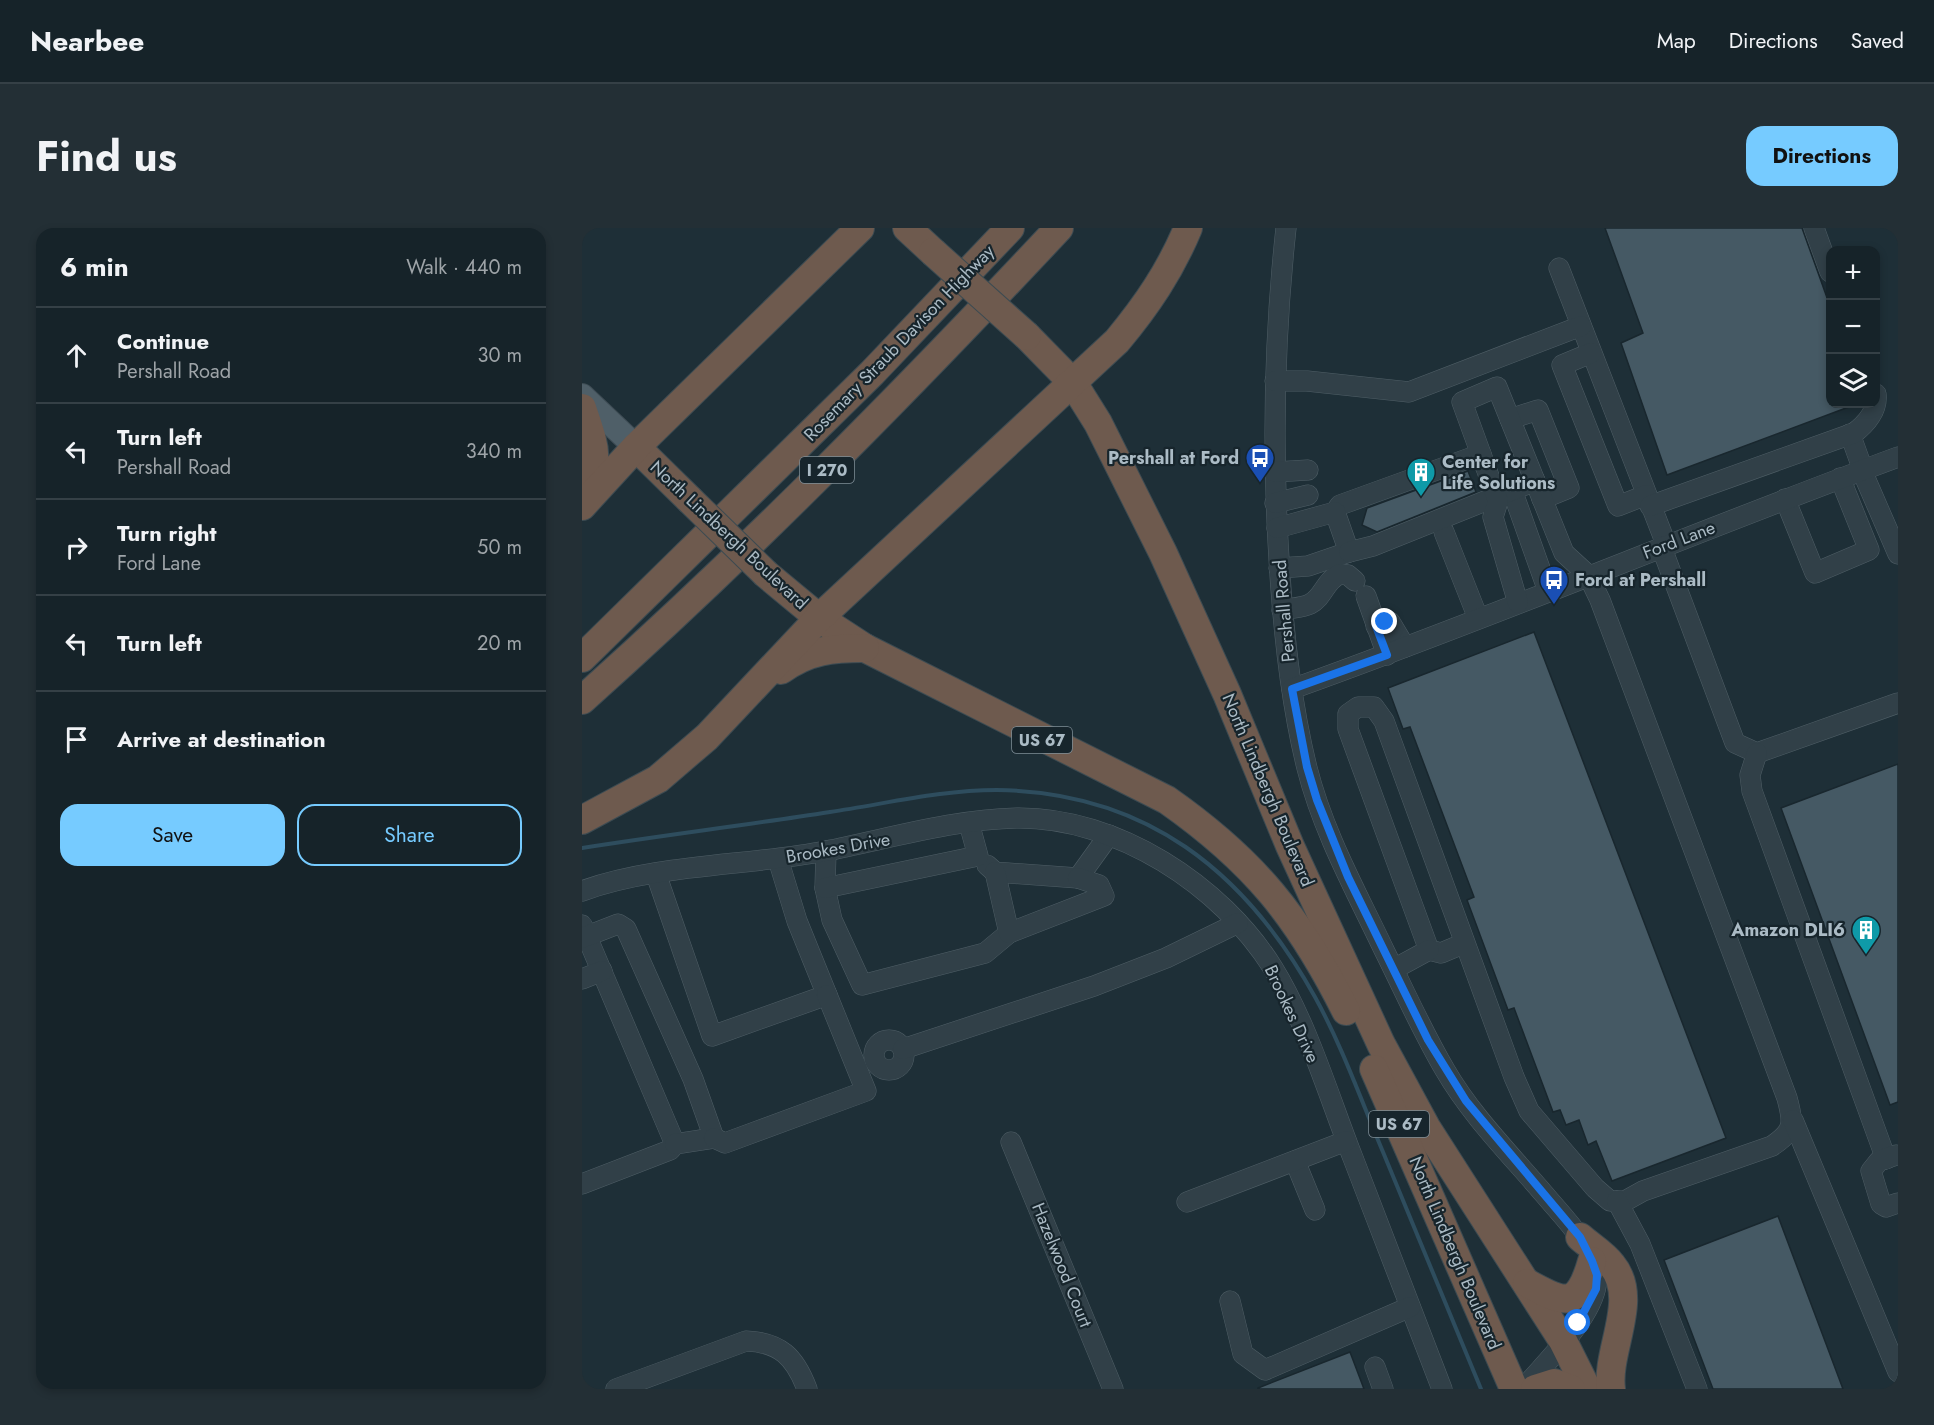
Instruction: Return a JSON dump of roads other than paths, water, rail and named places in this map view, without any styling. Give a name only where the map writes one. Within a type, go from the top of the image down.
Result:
[{"type":"highway","points":[[582,506],[636,447],[860,228]]},
{"type":"highway","name":"North Lindbergh Boulevard","points":[[907,228],[1027,336],[1073,383],[1098,423],[1163,554],[1227,694],[1290,846],[1381,1044],[1426,1127],[1563,1341],[1587,1389]]},
{"type":"highway","name":"Rosemary Straub Davison Highway","points":[[582,658],[650,594],[872,373],[1010,228]]},
{"type":"highway","name":"Rosemary Straub Davison Highway","points":[[582,700],[819,478],[907,390],[1059,228]]},
{"type":"highway","points":[[582,820],[658,779],[707,737],[819,618],[1117,341],[1146,306],[1173,265],[1188,228]]},
{"type":"highway","points":[[582,398],[604,437],[608,450],[607,465],[592,493]]},
{"type":"highway","points":[[582,408],[595,451],[590,482],[592,493]]},
{"type":"highway","name":"North Lindbergh Boulevard","points":[[636,447],[766,574],[819,618],[866,648],[1167,801],[1210,831],[1256,873],[1293,918],[1353,1024],[1514,1389]]},
{"type":"highway","points":[[748,694],[794,660],[810,652],[835,648],[866,648]]},
{"type":"highway","points":[[1527,1283],[1555,1298],[1565,1300],[1575,1295],[1583,1286],[1586,1249],[1612,1265],[1620,1280],[1622,1311],[1612,1361],[1611,1389]]},
{"type":"highway","points":[[1535,1389],[1554,1383],[1571,1389]]},
{"type":"main road","name":"North Lindbergh Boulevard","points":[[582,398],[636,447]]},
{"type":"street","name":"Pershall Road","points":[[1286,228],[1276,335],[1275,503],[1282,610],[1292,689],[1307,767],[1317,800],[1348,877],[1447,1073],[1491,1132],[1586,1249]]},
{"type":"street","points":[[1814,228],[1826,261]]},
{"type":"street","points":[[1559,268],[1648,501],[1735,743],[1757,753],[1898,702]]},
{"type":"street","points":[[1275,381],[1307,381],[1409,392],[1581,326]]},
{"type":"street","points":[[1591,353],[1563,363],[1618,506],[1648,501],[1850,434],[1862,427],[1874,408]]},
{"type":"street","points":[[1548,591],[1504,492],[1481,454],[1462,402],[1497,387],[1563,553],[1588,575],[1729,940],[1793,1120],[1898,1372]]},
{"type":"street","points":[[1279,568],[1308,566],[1372,546],[1504,492],[1569,488],[1538,410],[1510,419]]},
{"type":"street","points":[[1850,434],[1898,554]]},
{"type":"street","points":[[1277,528],[1335,512],[1341,505],[1481,454]]},
{"type":"street","name":"Ford Lane","points":[[1292,689],[1387,655],[1663,545],[1898,457]]},
{"type":"street","points":[[1275,472],[1308,470]]},
{"type":"street","points":[[1785,499],[1815,573],[1869,550],[1840,478]]},
{"type":"street","points":[[1504,492],[1498,501],[1493,517],[1518,603]]},
{"type":"street","points":[[1275,503],[1308,495]]},
{"type":"street","points":[[1335,512],[1349,552]]},
{"type":"street","points":[[1444,532],[1478,618]]},
{"type":"street","points":[[1282,610],[1309,605],[1316,600],[1327,582],[1340,573],[1348,575],[1360,589],[1387,655]]},
{"type":"street","points":[[1376,626],[1390,622],[1405,647]]},
{"type":"street","points":[[1429,950],[1348,729],[1348,714],[1358,707],[1374,707],[1384,721],[1514,1077],[1529,1110],[1595,1188],[1610,1201],[1625,1201],[1643,1191],[1772,1146],[1787,1136],[1793,1120]]},
{"type":"street","points":[[1757,753],[1750,775],[1752,789],[1892,1156],[1879,1161],[1871,1171],[1881,1204],[1886,1207],[1898,1203]]},
{"type":"street","name":"Brookes Drive","points":[[582,891],[617,879],[778,859],[969,823],[1018,818],[1065,824],[1121,838],[1162,860],[1206,894],[1238,924],[1273,969],[1305,1036],[1442,1389]]},
{"type":"street","points":[[969,823],[978,856],[995,872],[1009,933]]},
{"type":"street","points":[[1078,878],[1110,835]]},
{"type":"street","points":[[826,851],[825,888],[832,920],[862,985],[985,953],[1009,933],[1104,896],[1100,885],[1078,878],[995,872]]},
{"type":"street","points":[[825,888],[978,856]]},
{"type":"street","points":[[582,1184],[670,1150],[675,1144],[714,1138],[725,1143],[866,1091],[797,921],[778,859]]},
{"type":"street","points":[[656,874],[711,1036],[827,995]]},
{"type":"street","points":[[675,1144],[602,972],[583,933],[618,924],[626,928],[693,1079],[714,1138]]},
{"type":"street","points":[[903,1049],[1094,986],[1166,958],[1238,924]]},
{"type":"street","points":[[1394,969],[1429,950],[1441,953],[1465,943]]},
{"type":"street","points":[[582,979],[602,972]]},
{"type":"street","points":[[1186,1202],[1346,1141]]},
{"type":"street","name":"Hazelwood Court","points":[[1011,1142],[1113,1389]]},
{"type":"street","points":[[1295,1161],[1315,1210]]},
{"type":"street","points":[[1617,1201],[1640,1244],[1697,1389]]},
{"type":"street","points":[[1522,1389],[1563,1341],[1588,1307],[1596,1289],[1597,1275],[1586,1249]]},
{"type":"street","points":[[1230,1301],[1243,1354],[1265,1370],[1410,1307]]},
{"type":"street","points":[[616,1389],[746,1341],[766,1341],[783,1350],[801,1374],[807,1389]]},
{"type":"street","points":[[1375,1367],[1383,1389]]},
{"type":"waterway","points":[[582,848],[934,795],[997,790],[1051,794],[1100,805],[1145,823],[1186,847],[1223,877],[1257,912],[1287,952],[1315,997],[1351,1073],[1481,1389]]},
{"type":"place","name":"Pershall at Ford","points":[[1260,484]]},
{"type":"place","name":"Center for Life Solutions","points":[[1421,498]]},
{"type":"place","name":"Ford at Pershall","points":[[1554,606]]},
{"type":"place","name":"Amazon DLI6","points":[[1866,956]]}]
